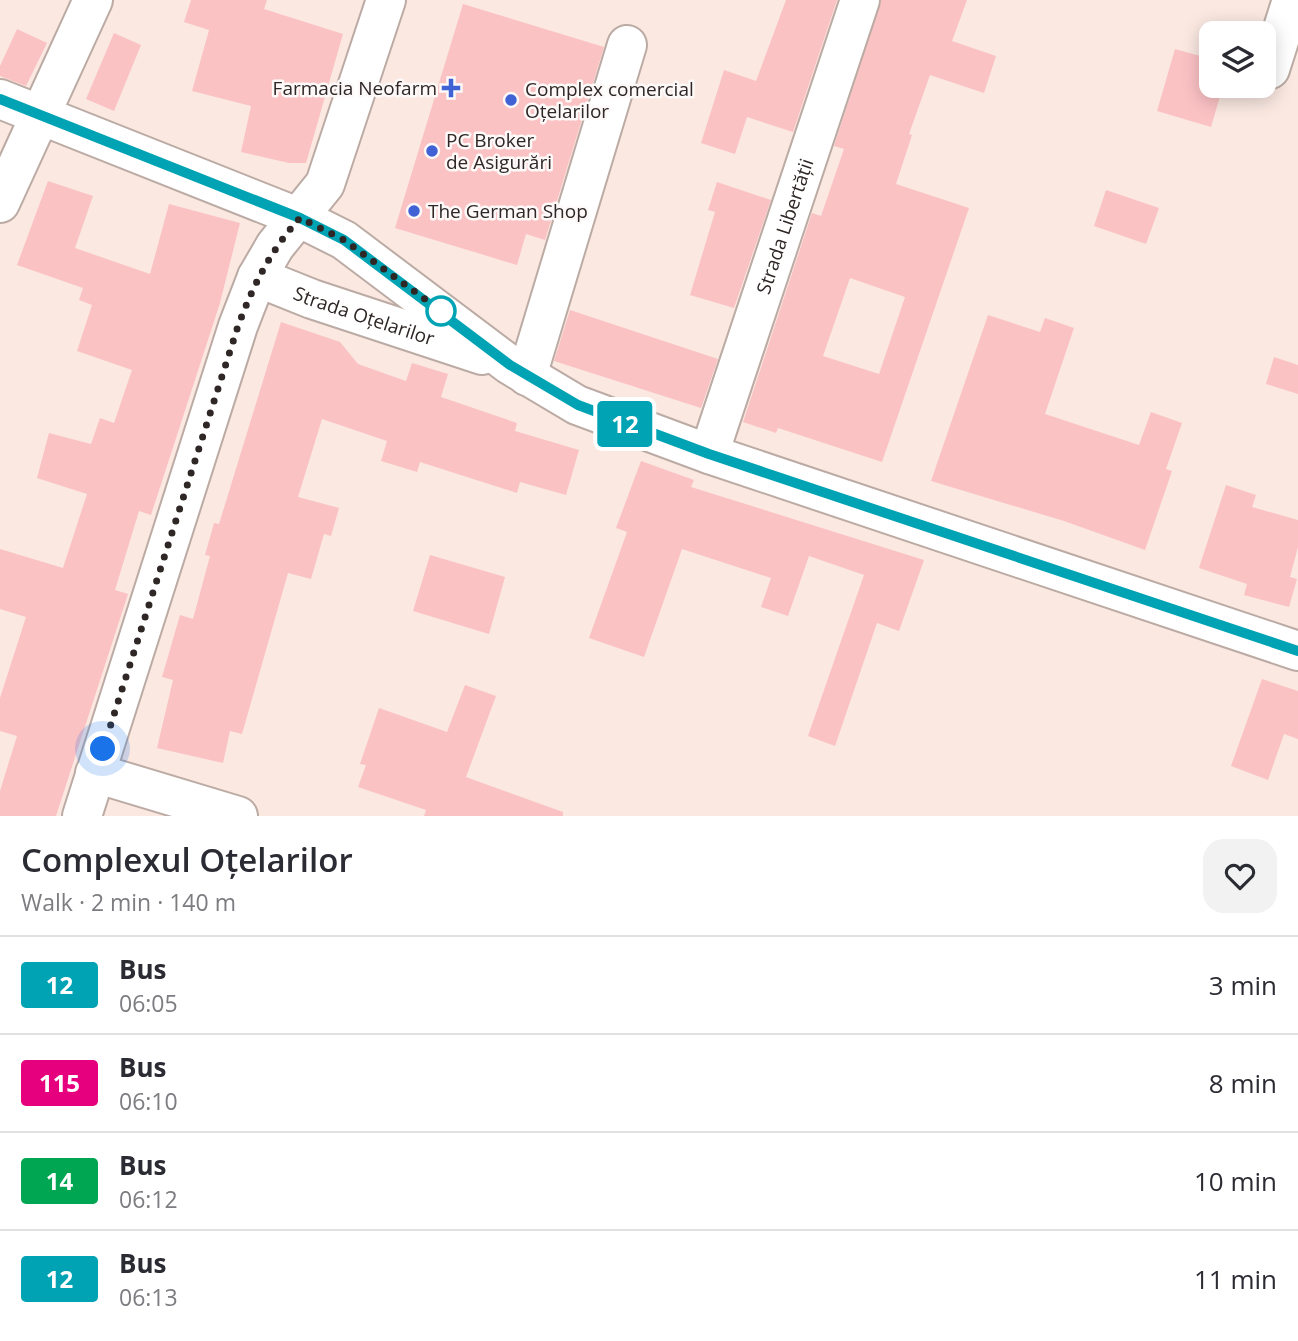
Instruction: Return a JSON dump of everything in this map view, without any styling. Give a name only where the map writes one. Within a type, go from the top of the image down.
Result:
[{"type":"street","points":[[0,203],[93,0]]},
{"type":"street","points":[[82,816],[238,326],[257,277],[275,246],[325,184],[386,0]]},
{"type":"street","name":"Strada Libertății","points":[[709,454],[860,0]]},
{"type":"street","points":[[1276,48],[1292,0]]},
{"type":"street","points":[[519,370],[627,45]]},
{"type":"street","name":"Strada Oțelarilor","points":[[0,99],[39,117],[300,218],[344,240],[519,370],[578,405],[709,454],[1295,640]]},
{"type":"street","name":"Strada Oțelarilor","points":[[257,277],[312,299],[519,370]]},
{"type":"street","points":[[95,774],[238,816]]},
{"type":"building","points":[[191,0],[267,0],[264,9],[343,34],[306,163],[289,163],[241,152],[251,106],[192,91],[209,30],[184,22]]},
{"type":"building","points":[[786,0],[837,0],[793,132],[747,117],[735,154],[701,143],[724,70],[756,81]]},
{"type":"building","points":[[881,0],[967,0],[952,41],[996,56],[984,93],[930,75],[909,134],[912,135],[896,184],[969,208],[882,462],[778,428],[776,433],[743,422],[812,213],[821,216],[844,149],[834,146]],"holes":[[[850,278],[905,297],[879,374],[823,356]]]},
{"type":"building","name":"Complex comercial Oțelarilor","points":[[463,4],[604,47],[545,240],[526,234],[517,265],[395,228]]},
{"type":"building","points":[[17,29],[47,43],[26,86],[0,76],[0,66]]},
{"type":"building","points":[[114,33],[141,45],[114,111],[86,99]]},
{"type":"building","points":[[1175,49],[1199,56],[1199,98],[1219,98],[1211,127],[1157,111]]},
{"type":"building","points":[[48,181],[93,196],[75,248],[150,274],[169,204],[240,223],[220,303],[151,515],[139,511],[115,590],[128,594],[56,816],[0,816],[0,791],[17,736],[0,731],[0,698],[26,617],[0,609],[0,549],[63,568],[87,494],[37,478],[49,433],[91,444],[100,418],[114,423],[132,370],[77,351],[92,305],[79,300],[83,288],[17,265]]},
{"type":"building","points":[[717,182],[771,200],[734,308],[690,295],[715,212],[708,210]]},
{"type":"building","points":[[1106,190],[1159,208],[1146,244],[1094,226]]},
{"type":"building","points":[[570,310],[718,359],[701,408],[554,361]]},
{"type":"building","points":[[988,315],[1040,332],[1045,318],[1074,328],[1045,414],[1139,445],[1151,412],[1182,423],[1166,469],[1172,471],[1145,550],[1064,521],[931,481]]},
{"type":"building","points":[[281,322],[340,342],[358,364],[406,381],[412,363],[448,374],[441,397],[517,423],[515,431],[579,450],[566,495],[520,482],[517,493],[420,462],[417,472],[381,461],[387,441],[322,419],[298,497],[339,508],[331,536],[324,534],[311,579],[288,573],[242,734],[230,731],[223,763],[157,748],[173,680],[162,677],[180,615],[193,619],[210,556],[205,555],[214,523],[219,524]]},
{"type":"building","points":[[1274,357],[1298,365],[1298,394],[1266,384]]},
{"type":"building","points":[[641,461],[694,480],[691,487],[924,560],[899,631],[877,623],[835,746],[808,736],[864,575],[809,556],[788,616],[761,607],[771,578],[682,549],[644,657],[589,638],[627,532],[616,528]]},
{"type":"building","points":[[1226,485],[1256,495],[1252,507],[1298,520],[1298,547],[1290,577],[1297,579],[1289,607],[1244,595],[1247,584],[1199,568]]},
{"type":"building","points":[[430,555],[505,577],[489,634],[413,611]]},
{"type":"building","points":[[1262,679],[1298,691],[1298,739],[1284,734],[1268,780],[1231,766]]},
{"type":"building","points":[[465,685],[496,696],[466,777],[563,812],[563,816],[424,816],[426,810],[358,787],[366,765],[360,764],[379,708],[447,732]]},
{"type":"bus line","name":"12","points":[[0,99],[39,117],[300,218],[344,240],[510,365],[556,394],[591,411],[709,454],[1298,651]]},
{"type":"place","name":"Farmacia Neofarm","points":[[451,88]]},
{"type":"place","name":"Complex comercial Oțelarilor","points":[[511,100]]},
{"type":"place","name":"PC Broker de Asigurări","points":[[432,151]]},
{"type":"place","name":"The German Shop","points":[[414,211]]},
{"type":"route","points":[[103,749],[238,326],[257,277],[275,246],[300,218],[344,240],[444,313],[441,311]]}]
